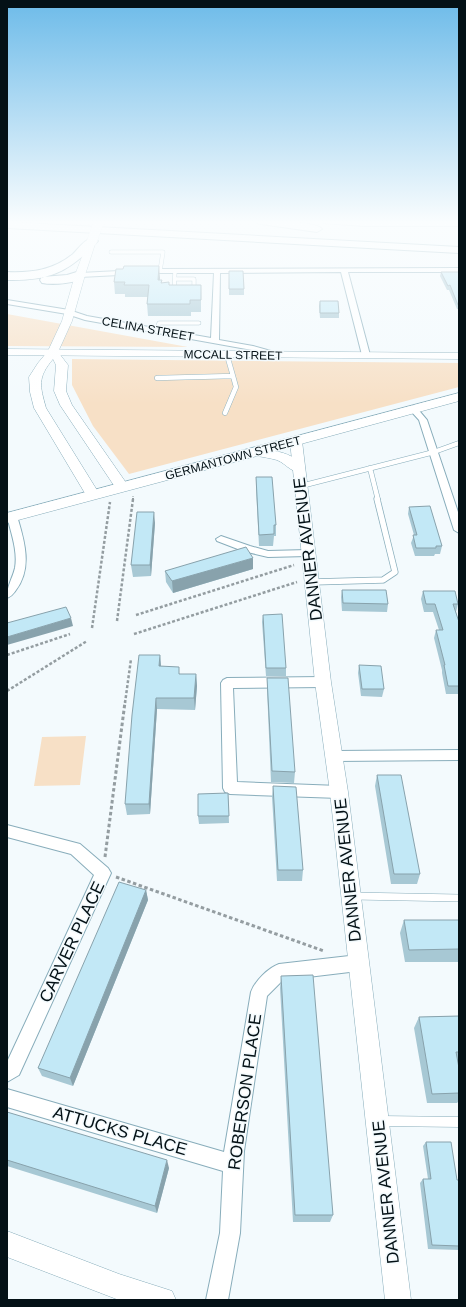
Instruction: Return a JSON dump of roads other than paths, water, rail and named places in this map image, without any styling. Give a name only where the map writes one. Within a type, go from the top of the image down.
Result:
[{"type":"highway","points":[[42,282],[56,285],[74,295]]},
{"type":"main road","points":[[78,282],[67,321],[53,352],[42,365],[36,378],[37,397],[40,408],[93,495]]},
{"type":"main road","points":[[53,352],[62,365],[60,391],[66,405],[122,487]]},
{"type":"main road","name":"GERMANTOWN STREET","points":[[9,517],[459,397]]},
{"type":"main road","points":[[254,452],[278,455],[290,461],[298,468]]},
{"type":"street","points":[[215,341],[217,282]]},
{"type":"street","points":[[347,282],[366,355]]},
{"type":"street","name":"CELINA STREET","points":[[7,302],[69,312],[85,318],[253,348],[275,355]]},
{"type":"street","name":"MCCALL STREET","points":[[7,352],[459,356]]},
{"type":"street","points":[[413,410],[419,414],[423,420],[459,530]]},
{"type":"street","name":"DANNER AVENUE","points":[[296,441],[323,682],[339,792],[398,1300]]},
{"type":"street","points":[[7,594],[15,585],[22,558],[9,517]]},
{"type":"street","points":[[221,539],[247,549],[268,554],[308,554]]},
{"type":"street","points":[[323,682],[227,682],[230,788],[339,792]]},
{"type":"street","points":[[334,756],[459,755]]},
{"type":"street","name":"CARVER PLACE","points":[[7,831],[75,849],[103,873],[13,1068],[7,1073]]},
{"type":"street","name":"ROBERSON PLACE","points":[[216,1300],[230,1233],[234,1151],[259,992],[279,972],[358,963]]},
{"type":"street","name":"ATTUCKS PLACE","points":[[7,1098],[234,1164]]},
{"type":"street","points":[[7,1244],[119,1287],[163,1300]]},
{"type":"lane","points":[[175,282],[174,294],[181,294]]},
{"type":"lane","points":[[188,294],[194,294],[194,282]]},
{"type":"lane","points":[[157,331],[158,323],[199,323]]},
{"type":"lane","points":[[225,413],[236,387],[227,355]]},
{"type":"lane","points":[[157,378],[233,376]]},
{"type":"lane","points":[[300,486],[434,452],[459,443]]},
{"type":"lane","points":[[313,582],[383,580],[395,572],[370,468]]},
{"type":"lane","points":[[351,896],[459,898]]},
{"type":"lane","points":[[378,1121],[459,1122]]}]
